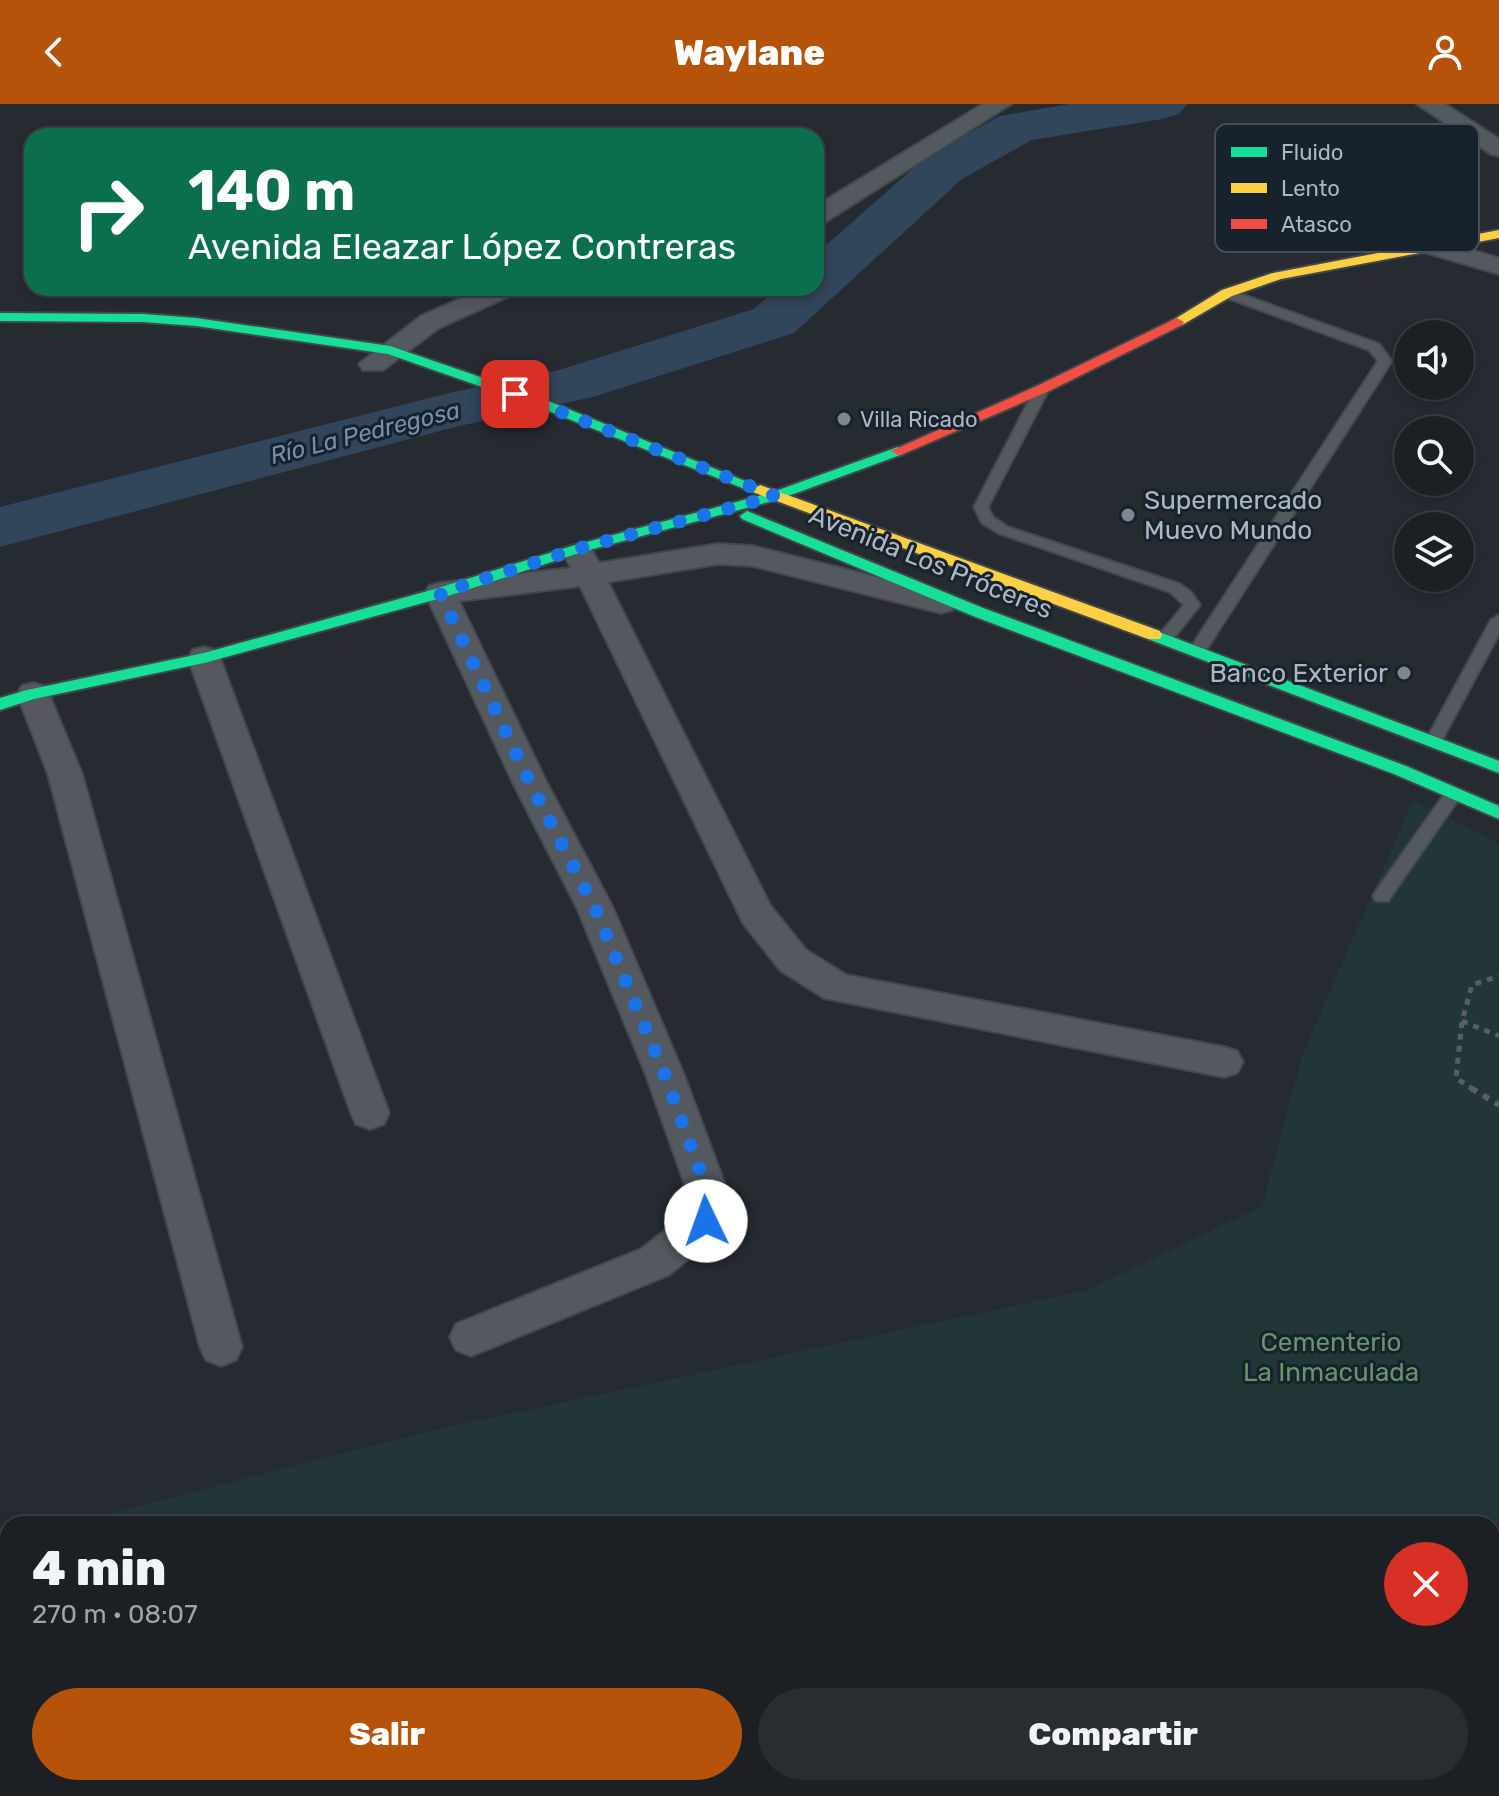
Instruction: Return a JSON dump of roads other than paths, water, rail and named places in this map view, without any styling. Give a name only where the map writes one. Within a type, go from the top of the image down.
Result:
[{"type":"main road","points":[[1479,238],[1499,234]]},
{"type":"main road","points":[[589,556],[775,496],[915,445],[1141,342],[1227,293],[1278,276],[1406,252]]},
{"type":"main road","name":"Avenida Los Próceres","points":[[0,317],[143,318],[196,322],[495,387],[775,496],[1197,651],[1499,767]]},
{"type":"main road","name":"Avenida Los Próceres","points":[[701,497],[978,612],[1400,770],[1499,813]]},
{"type":"main road","points":[[589,556],[706,533]]},
{"type":"main road","points":[[746,536],[978,612]]},
{"type":"main road","points":[[17,699],[204,658],[440,593]]},
{"type":"street","points":[[824,212],[973,117],[999,104]]},
{"type":"street","points":[[1429,104],[1460,124]]},
{"type":"street","points":[[1479,136],[1499,149]]},
{"type":"street","points":[[1450,252],[1499,266]]},
{"type":"street","points":[[384,361],[430,322],[487,296]]},
{"type":"street","points":[[471,1337],[655,1262],[706,1221],[704,1182],[665,1075],[595,908],[530,783],[440,593],[589,556],[718,554],[753,556],[978,612]]},
{"type":"street","points":[[589,556],[756,913],[793,960],[837,988],[1224,1062]]},
{"type":"street","points":[[204,658],[370,1113]]},
{"type":"street","points":[[17,699],[65,774],[221,1347]]},
{"type":"lane","points":[[1197,651],[1385,361],[1374,347],[1227,293]]},
{"type":"lane","points":[[1042,389],[981,507],[987,520],[1003,530],[1175,588],[1192,605],[1163,640]]},
{"type":"lane","points":[[1433,742],[1499,620]]},
{"type":"lane","points":[[1382,896],[1454,793]]},
{"type":"waterway","name":"Río La Pedregosa","points":[[824,276],[944,168],[1018,127],[1162,104]]},
{"type":"waterway","name":"Río La Pedregosa","points":[[0,527],[453,410],[572,385],[774,321],[801,296]]},
{"type":"place","name":"Villa Ricado","points":[[844,419]]},
{"type":"place","name":"Supermercado Muevo Mundo","points":[[1128,515]]},
{"type":"place","name":"Banco Exterior","points":[[1404,673]]},
{"type":"park label","name":"Cementerio La Inmaculada","points":[[1331,1357]]}]
